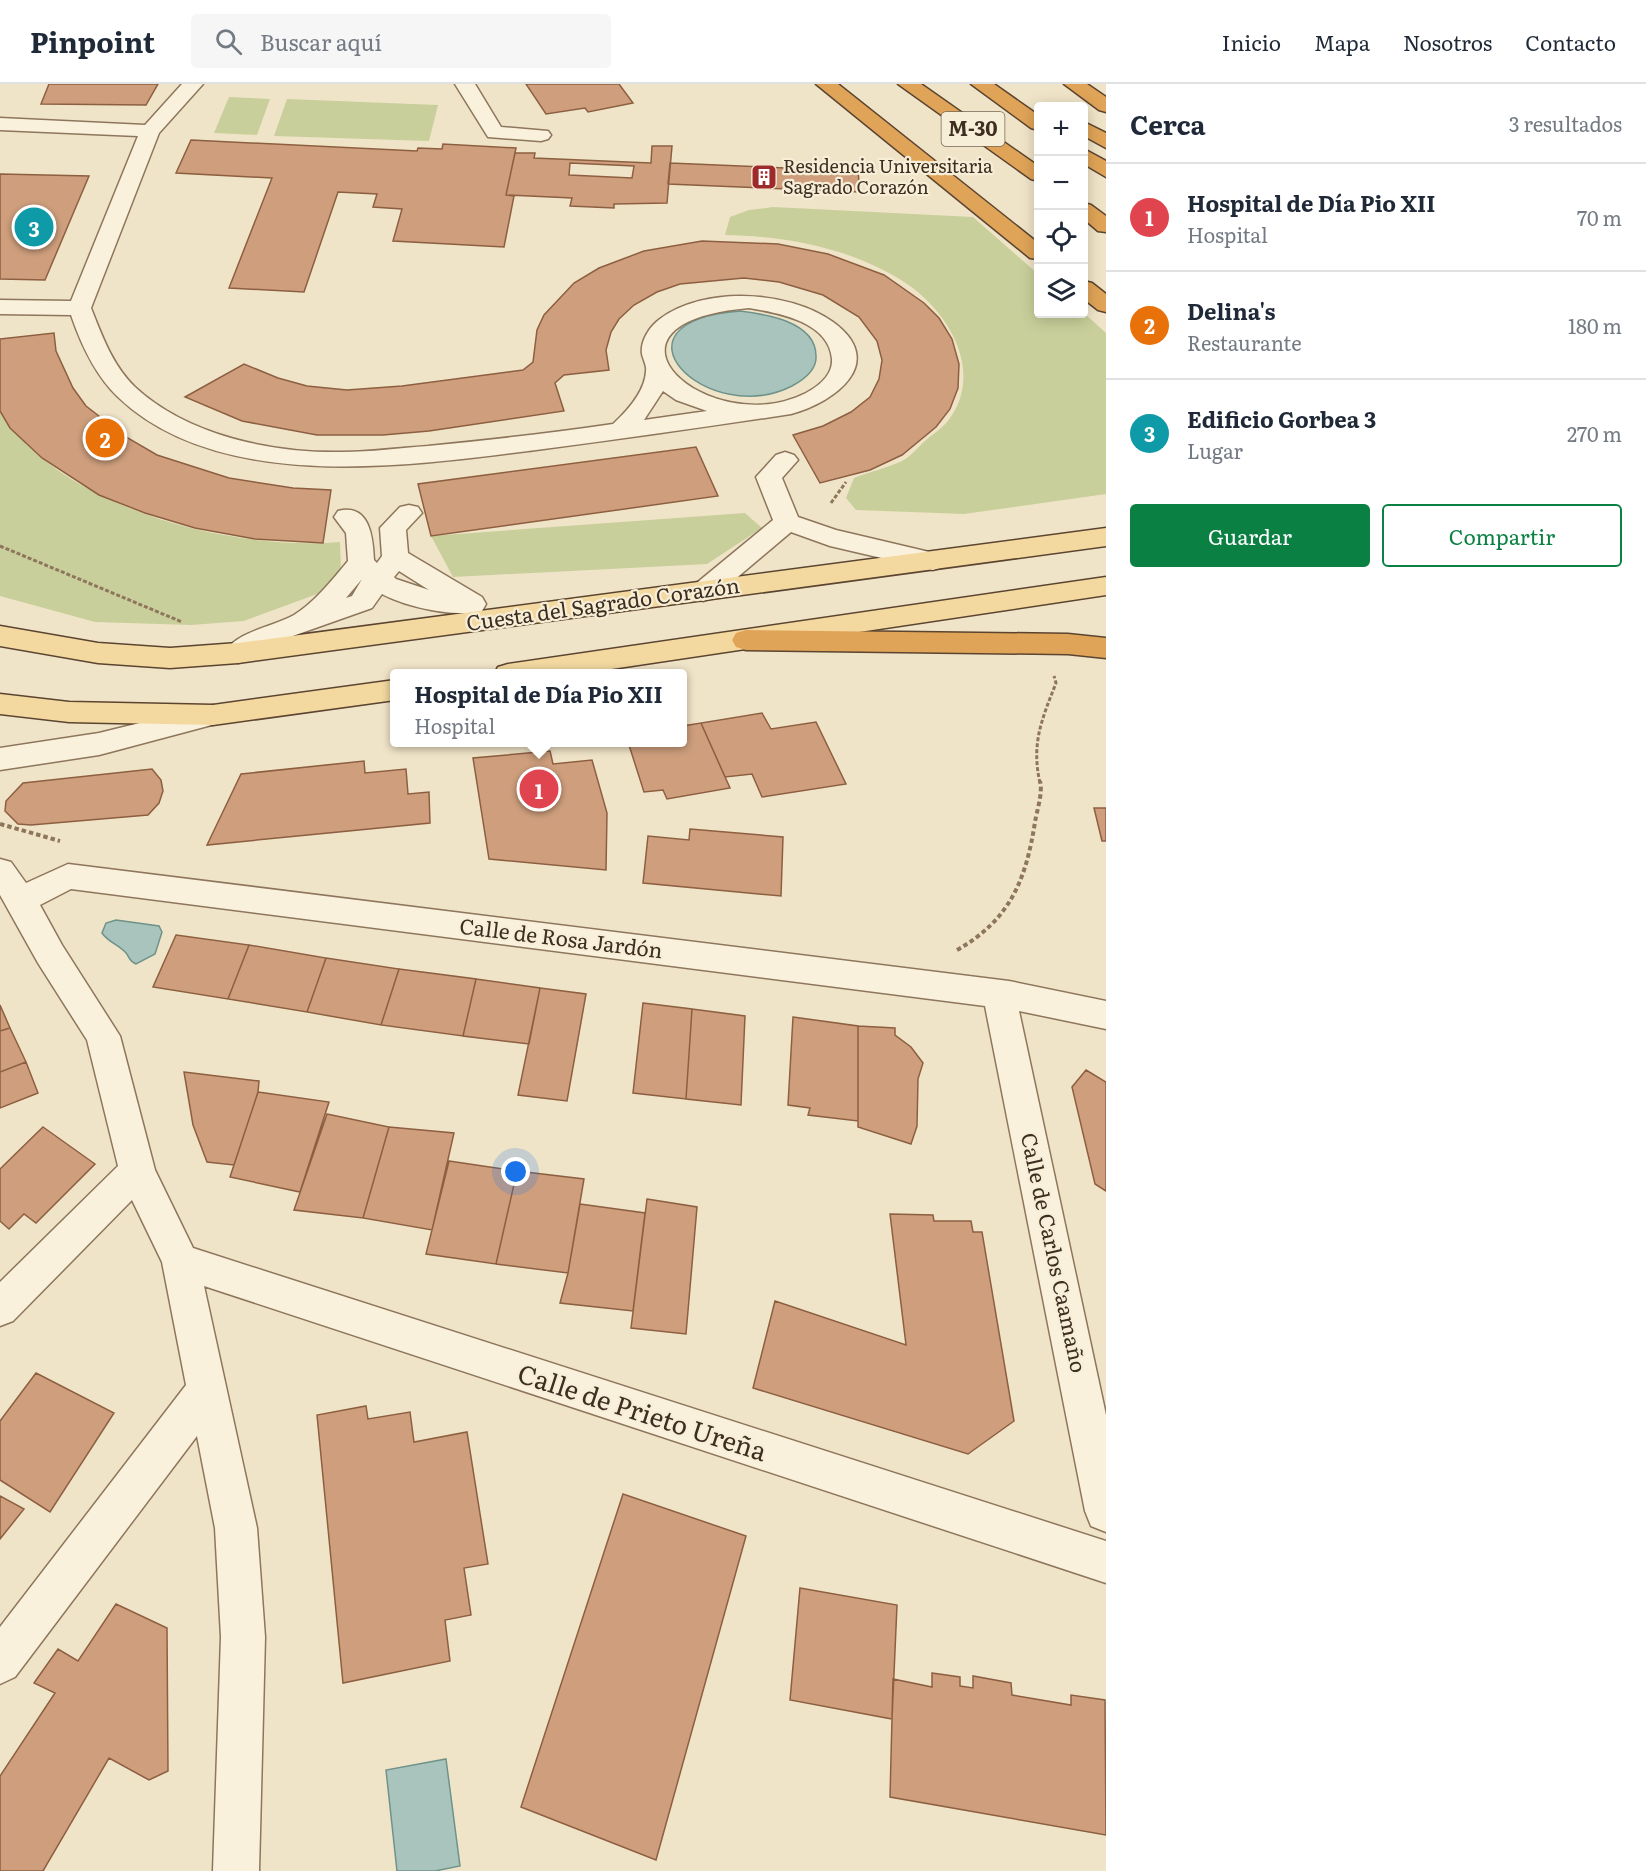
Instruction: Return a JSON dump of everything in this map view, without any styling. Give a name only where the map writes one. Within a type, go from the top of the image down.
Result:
[{"type":"highway","points":[[806,84],[934,171]]},
{"type":"highway","name":"M-30","points":[[826,84],[1034,250]]},
{"type":"highway","name":"M-30","points":[[908,84],[1034,172]]},
{"type":"highway","name":"M-30","points":[[981,84],[1034,121]]},
{"type":"highway","points":[[1074,84],[1106,106]]},
{"type":"highway","points":[[1088,131],[1106,142]]},
{"type":"highway","points":[[1088,159],[1106,171]]},
{"type":"highway","points":[[1084,210],[1106,226]]},
{"type":"highway","points":[[1088,292],[1106,305]]},
{"type":"highway","points":[[746,640],[1068,644],[1106,648]]},
{"type":"main road","name":"Cuesta del Sagrado Corazón","points":[[0,636],[98,653],[170,658],[238,653],[1106,537]]},
{"type":"main road","points":[[543,669],[1106,586]]},
{"type":"main road","points":[[0,704],[69,712],[213,715],[390,691]]},
{"type":"street","points":[[193,84],[150,131],[80,308],[105,364],[128,393],[156,415],[214,441],[274,454],[334,460],[453,452],[619,432],[797,406],[822,395],[838,380],[844,362],[840,344],[826,328],[805,315],[779,306],[749,302],[720,303],[693,309],[671,320],[657,336],[653,353],[658,371],[655,385],[643,408],[619,432]]},
{"type":"street","points":[[465,84],[495,134],[541,135]]},
{"type":"street","points":[[0,124],[150,131]]},
{"type":"street","points":[[0,306],[80,308]]},
{"type":"street","points":[[658,371],[675,388],[701,402],[733,410],[767,411]]},
{"type":"street","points":[[785,460],[769,477],[787,522],[830,537],[933,561]]},
{"type":"street","points":[[395,557],[393,528],[409,513]]},
{"type":"street","points":[[347,517],[359,531],[370,572],[409,597],[472,604]]},
{"type":"street","points":[[703,592],[787,522]]},
{"type":"street","points":[[238,653],[280,630],[303,622],[330,599],[395,557]]},
{"type":"street","points":[[395,557],[472,604],[508,618]]},
{"type":"street","points":[[0,759],[99,744],[213,715]]},
{"type":"street","points":[[0,871],[21,900],[50,954],[103,1036],[137,1171],[180,1261],[236,1528],[243,1637],[236,1871]]},
{"type":"street","name":"Calle de Rosa Jardón","points":[[21,900],[68,876],[1001,994],[1106,1015]]},
{"type":"street","name":"Calle de Carlos Caamaño","points":[[1001,994],[1106,1511]]},
{"type":"street","points":[[0,1308],[137,1171]]},
{"type":"street","name":"Calle de Prieto Ureña","points":[[180,1261],[1106,1562]]},
{"type":"street","points":[[0,1662],[207,1390]]},
{"type":"path","points":[[825,506],[837,498],[846,482]]},
{"type":"path","points":[[0,546],[191,626]]},
{"type":"path","points":[[952,952],[971,942],[1000,918],[1011,901],[1029,859],[1041,786],[1035,761],[1038,730],[1056,683]]},
{"type":"path","points":[[0,824],[69,843]]},
{"type":"green space","points":[[229,97],[270,99],[257,135],[214,133]]},
{"type":"green space","points":[[287,99],[438,105],[429,141],[274,136]]},
{"type":"green space","points":[[773,207],[973,217],[1034,270],[1034,318],[1088,317],[1106,333],[1106,494],[964,514],[856,510],[846,498],[854,478],[905,459],[947,422],[958,403],[963,383],[962,362],[956,343],[946,324],[918,292],[881,269],[839,252],[794,241],[725,235],[730,217],[749,210]]},
{"type":"green space","points":[[0,411],[28,445],[64,474],[106,498],[152,517],[201,530],[250,539],[297,543],[340,542],[341,571],[328,590],[244,621],[191,625],[95,622],[0,596]]},
{"type":"green space","points":[[745,513],[762,528],[707,564],[453,577],[431,536]]},
{"type":"water","points":[[740,311],[775,317],[798,327],[807,335],[814,344],[816,361],[801,381],[760,396],[728,394],[701,384],[681,369],[672,351],[677,333],[698,319]]},
{"type":"water","points":[[116,920],[159,926],[162,932],[155,954],[136,964],[132,962],[123,950],[102,933],[106,923]]},
{"type":"water","points":[[446,1759],[460,1866],[435,1871],[397,1871],[386,1770]]},
{"type":"building","points":[[49,84],[158,84],[146,105],[41,104]]},
{"type":"building","points":[[526,84],[619,84],[633,103],[588,112],[585,108],[546,114]]},
{"type":"building","points":[[191,140],[417,151],[418,148],[442,149],[443,144],[516,148],[506,195],[514,196],[504,247],[393,241],[402,209],[373,207],[377,194],[338,192],[304,292],[229,288],[272,178],[176,173]]},
{"type":"building","points":[[652,146],[672,146],[667,203],[614,204],[614,208],[570,206],[572,198],[506,195],[515,153],[535,153],[534,158],[651,163]],"holes":[[[570,163],[634,166],[632,178],[569,175]]]},
{"type":"building","name":"Residencia Universitaria Sagrado Corazón","points":[[670,163],[858,171],[860,192],[668,184]]},
{"type":"building","points":[[0,174],[89,176],[45,280],[0,279]]},
{"type":"building","points":[[702,241],[778,244],[828,254],[884,275],[924,303],[939,318],[952,339],[959,364],[958,388],[950,409],[936,427],[902,455],[870,470],[820,483],[793,435],[823,426],[851,412],[870,397],[879,379],[882,360],[877,341],[859,317],[823,295],[779,282],[744,278],[680,284],[657,292],[634,305],[619,319],[611,332],[606,350],[609,370],[564,375],[555,383],[564,411],[429,431],[383,435],[317,435],[242,421],[185,397],[244,364],[278,378],[307,386],[347,390],[402,386],[523,370],[533,362],[537,330],[544,315],[574,283],[599,268],[644,251]]},
{"type":"building","points":[[54,333],[56,351],[73,388],[86,406],[126,437],[157,455],[229,478],[293,488],[331,490],[323,543],[255,539],[195,528],[145,513],[99,495],[42,458],[10,428],[0,411],[0,339]]},
{"type":"building","points":[[696,447],[718,496],[431,536],[418,484]]},
{"type":"building","points":[[762,713],[771,729],[816,722],[846,784],[762,797],[752,774],[725,777],[701,723]]},
{"type":"building","points":[[701,723],[730,788],[667,799],[663,790],[644,792],[630,747],[687,747],[687,725]]},
{"type":"building","points":[[550,751],[553,764],[592,760],[607,813],[606,870],[489,859],[473,758]]},
{"type":"building","points":[[364,761],[365,773],[406,769],[408,794],[429,792],[430,823],[207,845],[241,774]]},
{"type":"building","points":[[152,769],[161,780],[163,791],[159,803],[148,815],[31,825],[18,824],[5,811],[6,801],[23,783]]},
{"type":"building","points":[[1094,808],[1106,808],[1106,841],[1102,841]]},
{"type":"building","points":[[690,829],[783,837],[781,896],[643,883],[648,836],[689,840]]},
{"type":"building","points":[[176,935],[249,945],[228,999],[153,987]]},
{"type":"building","points":[[249,945],[326,958],[307,1012],[228,999]]},
{"type":"building","points":[[326,958],[399,969],[381,1025],[307,1012]]},
{"type":"building","points":[[399,969],[476,979],[463,1036],[381,1025]]},
{"type":"building","points":[[476,979],[540,988],[529,1044],[463,1036]]},
{"type":"building","points":[[540,988],[586,994],[567,1101],[518,1095]]},
{"type":"building","points":[[643,1003],[692,1009],[686,1099],[633,1093]]},
{"type":"building","points":[[0,1005],[10,1028],[0,1031]]},
{"type":"building","points":[[692,1009],[745,1016],[741,1105],[686,1099]]},
{"type":"building","points":[[793,1017],[858,1026],[858,1121],[808,1115],[810,1108],[788,1105]]},
{"type":"building","points":[[858,1026],[895,1028],[895,1035],[911,1047],[923,1063],[918,1079],[917,1126],[911,1144],[858,1127]]},
{"type":"building","points":[[10,1028],[26,1062],[0,1072],[0,1031]]},
{"type":"building","points":[[26,1062],[38,1093],[0,1108],[0,1072]]},
{"type":"building","points":[[1086,1070],[1106,1082],[1106,1191],[1095,1184],[1072,1087]]},
{"type":"building","points":[[184,1072],[259,1081],[258,1092],[234,1165],[207,1162],[193,1125]]},
{"type":"building","points":[[258,1092],[329,1102],[300,1192],[230,1177]]},
{"type":"building","points":[[327,1114],[389,1127],[363,1218],[294,1210]]},
{"type":"building","points":[[43,1127],[95,1164],[36,1223],[24,1214],[9,1229],[0,1221],[0,1169]]},
{"type":"building","points":[[389,1127],[454,1133],[432,1230],[363,1218]]},
{"type":"building","points":[[449,1161],[517,1171],[496,1264],[426,1254]]},
{"type":"building","points":[[517,1171],[584,1179],[568,1273],[496,1264]]},
{"type":"building","points":[[647,1199],[697,1207],[686,1334],[631,1328]]},
{"type":"building","points":[[580,1204],[645,1213],[633,1311],[560,1303],[568,1273]]},
{"type":"building","points":[[890,1214],[933,1215],[934,1221],[971,1221],[973,1232],[982,1232],[1014,1421],[968,1454],[753,1388],[775,1301],[906,1345]]},
{"type":"building","points":[[36,1373],[114,1413],[50,1512],[0,1480],[0,1421]]},
{"type":"building","points":[[366,1406],[368,1419],[410,1412],[414,1442],[467,1432],[488,1564],[464,1568],[471,1615],[445,1620],[450,1661],[343,1683],[317,1415]]},
{"type":"building","points":[[623,1494],[746,1536],[656,1860],[521,1807]]},
{"type":"building","points":[[0,1496],[24,1509],[0,1539]]},
{"type":"building","points":[[800,1588],[897,1605],[892,1719],[790,1700]]},
{"type":"building","points":[[116,1604],[167,1628],[168,1771],[149,1780],[109,1758],[43,1871],[0,1871],[0,1776],[55,1693],[34,1683],[58,1649],[78,1661]]},
{"type":"building","points":[[932,1673],[960,1677],[960,1686],[973,1688],[973,1676],[1011,1683],[1012,1695],[1071,1705],[1071,1695],[1105,1700],[1106,1835],[890,1797],[893,1679],[932,1687]]},
{"type":"place","name":"Residencia Universitaria Sagrado Corazón","points":[[764,177]]},
{"type":"place","name":"Edificio Gorbea 3","points":[[34,227]]},
{"type":"place","name":"Delina's","points":[[105,438]]},
{"type":"place","name":"Hospital de Día Pio XII","points":[[539,789]]}]
